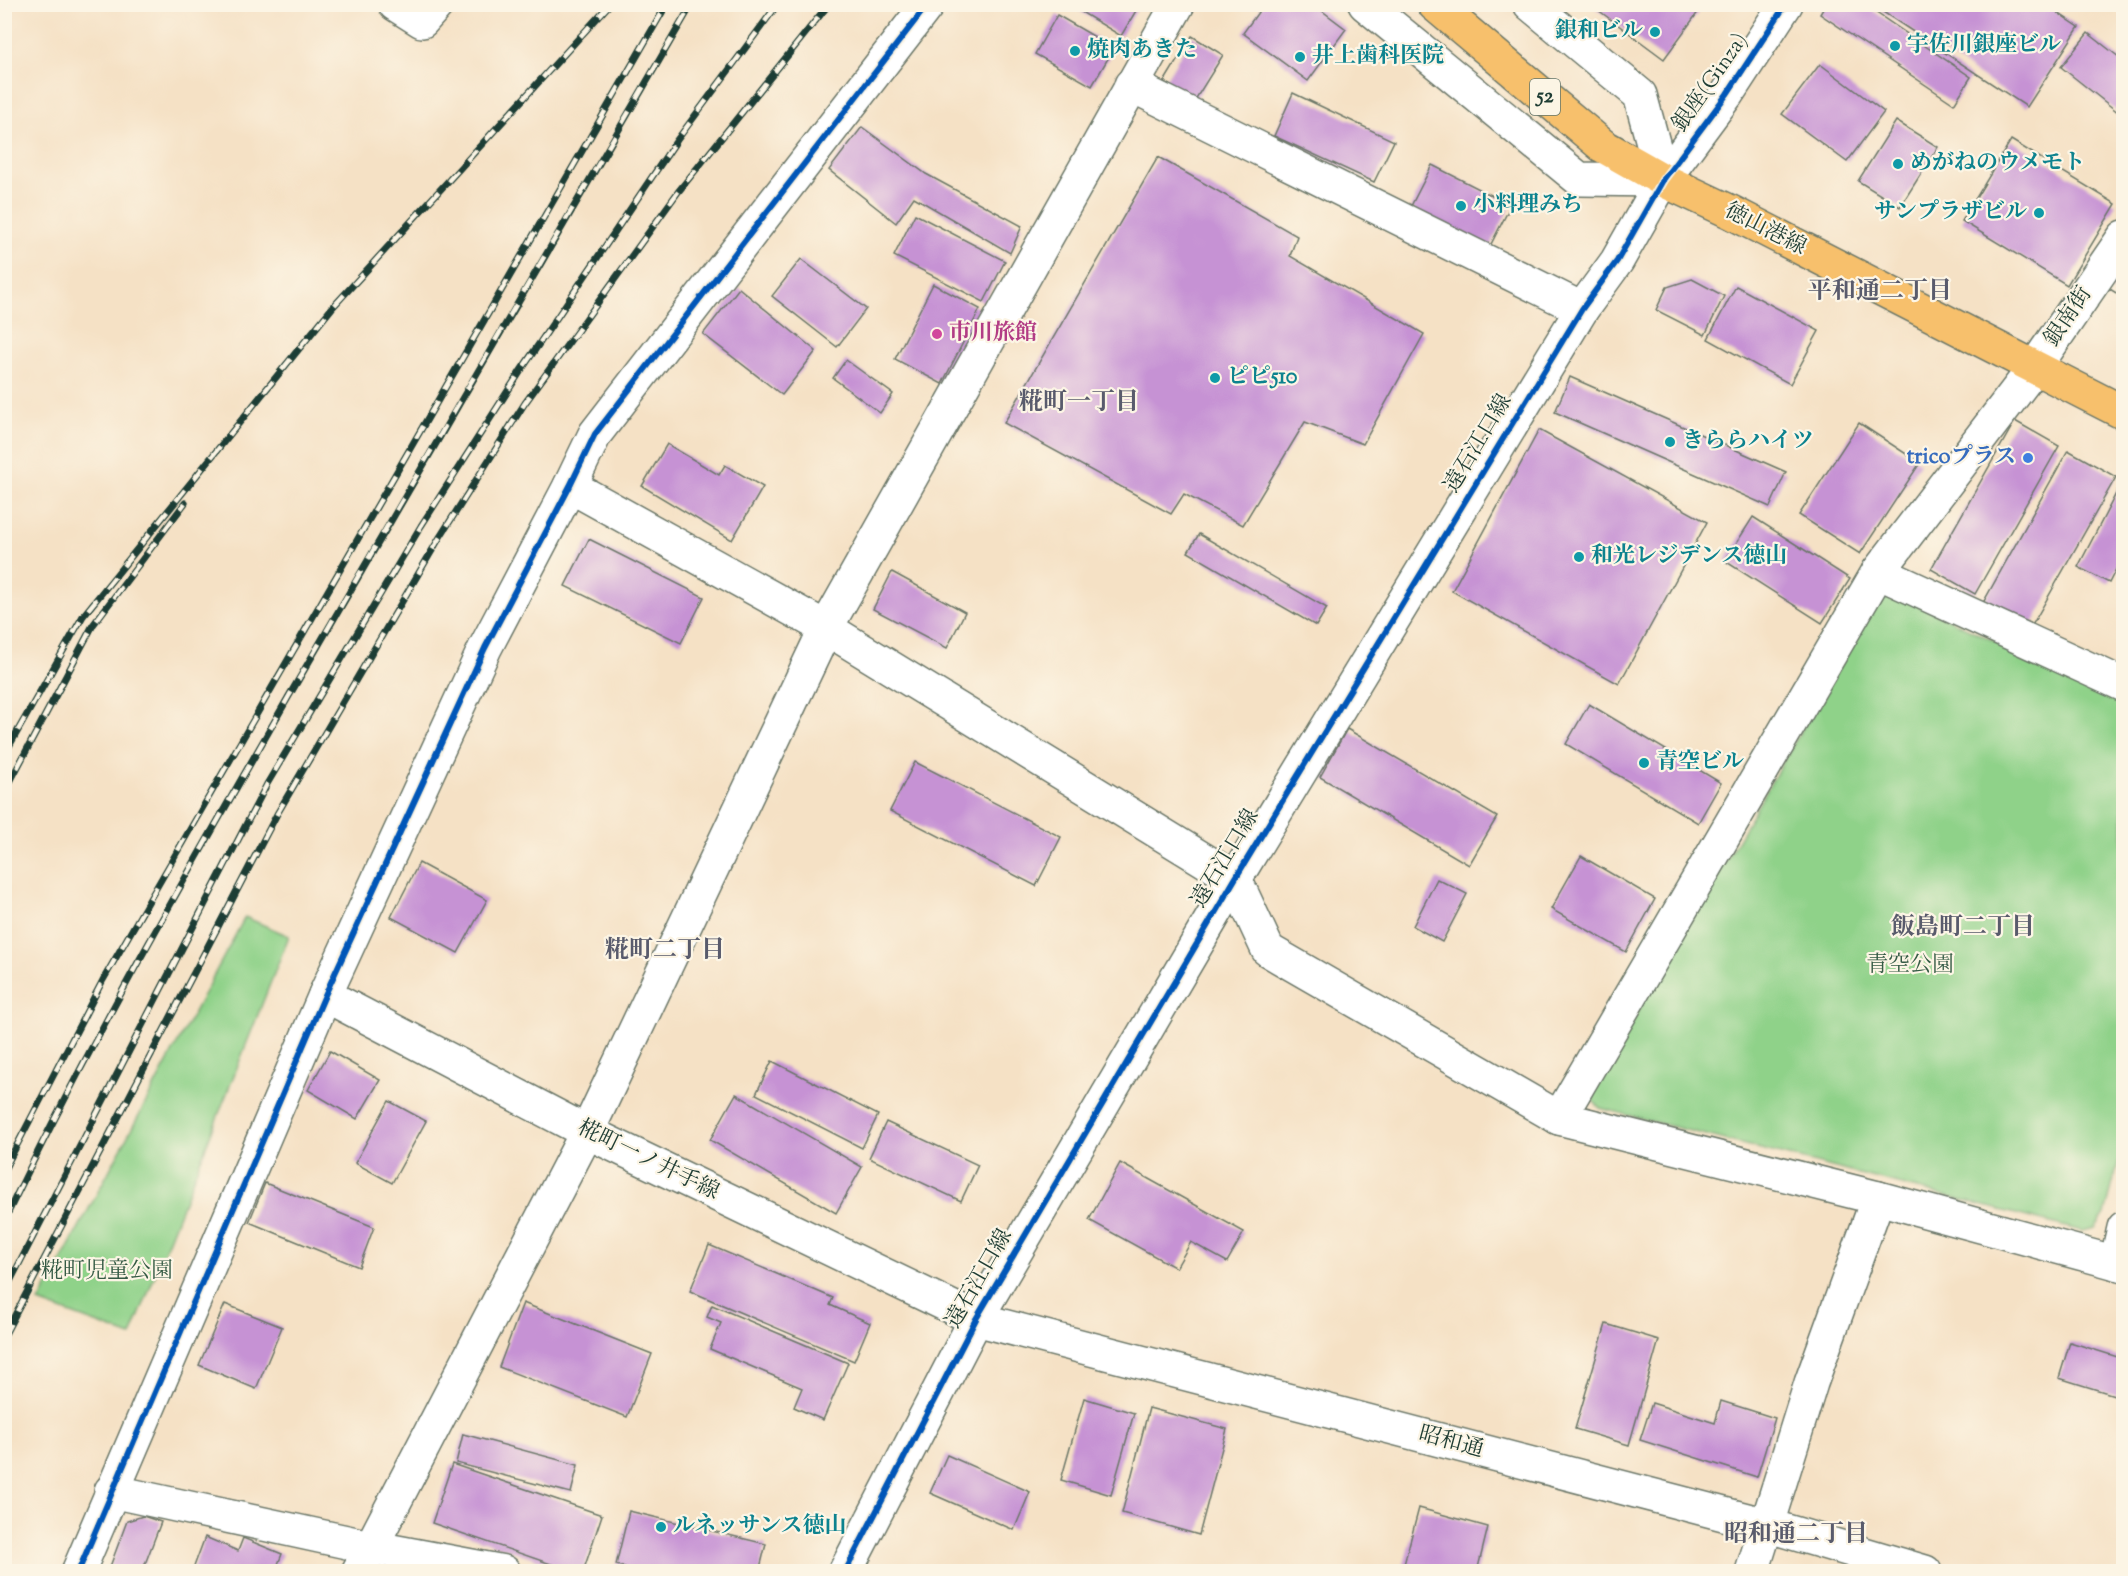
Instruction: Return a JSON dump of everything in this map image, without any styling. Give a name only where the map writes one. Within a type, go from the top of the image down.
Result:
[{"type":"main road","name":"徳山港線","points":[[1434,4],[1603,146],[1664,180],[2124,413]]},
{"type":"street","points":[[395,4],[422,21],[437,4]]},
{"type":"street","points":[[78,1572],[325,995],[484,648],[595,434],[928,4]]},
{"type":"street","points":[[364,1559],[587,1132],[826,628],[1178,4]]},
{"type":"street","points":[[1365,4],[1579,179],[1664,180],[1640,95],[1530,4]]},
{"type":"street","name":"銀座(Ginza)","points":[[1664,180],[1727,94],[1785,4]]},
{"type":"street","points":[[1131,85],[1582,309]]},
{"type":"street","name":"遠石江口線","points":[[845,1572],[976,1318],[1235,879],[1582,309],[1617,261],[1664,180]]},
{"type":"street","name":"銀南街","points":[[1559,1118],[1878,572],[2035,367],[2124,237]]},
{"type":"street","points":[[570,486],[826,628],[1235,879],[1269,950],[1559,1118],[1878,1198],[2120,1264],[2124,1228]]},
{"type":"street","points":[[1878,572],[2124,685]]},
{"type":"street","name":"椛町一ノ井手線","points":[[325,995],[587,1132],[976,1318]]},
{"type":"street","points":[[1752,1572],[1811,1383],[1878,1198]]},
{"type":"street","name":"昭和通","points":[[976,1318],[1766,1525],[1925,1572]]},
{"type":"street","points":[[111,1491],[364,1559],[504,1572]]},
{"type":"green space","name":"青空公園","points":[[1887,598],[1905,599],[2123,701],[2124,1140],[2105,1214],[2095,1228],[2082,1231],[1600,1108],[1593,1101],[1594,1087],[1876,602]]},
{"type":"green space","name":"糀町児童公園","points":[[245,917],[289,936],[131,1336],[39,1302]]},
{"type":"building","points":[[1068,4],[1140,4],[1121,36]]},
{"type":"building","name":"井上歯科医院","points":[[1264,4],[1313,4],[1346,29],[1308,81],[1243,33]]},
{"type":"building","name":"銀和ビル","points":[[1590,4],[1704,4],[1664,59]]},
{"type":"building","name":"宇佐川銀座ビル","points":[[1826,4],[1863,4],[1971,77],[1954,104],[1820,14]]},
{"type":"building","points":[[1879,5],[2046,5],[2079,27],[2027,107],[1877,8]]},
{"type":"building","name":"焼肉あきた","points":[[1057,15],[1114,48],[1092,86],[1035,54]]},
{"type":"building","points":[[2088,33],[2124,61],[2124,117],[2061,67]]},
{"type":"building","points":[[1192,36],[1223,55],[1195,100],[1164,82]]},
{"type":"building","points":[[1820,64],[1884,112],[1847,162],[1782,114]]},
{"type":"building","points":[[1293,93],[1394,141],[1374,182],[1274,136]]},
{"type":"building","name":"めがねのウメモト","points":[[1896,121],[1938,147],[1900,207],[1858,181]]},
{"type":"building","points":[[862,127],[926,174],[1022,226],[1010,253],[914,197],[896,223],[829,170]]},
{"type":"building","name":"サンプラザビル","points":[[2011,140],[2116,204],[2067,285],[1962,221]]},
{"type":"building","name":"ピピ510","points":[[1158,157],[1297,236],[1290,256],[1424,334],[1363,444],[1305,422],[1243,525],[1184,494],[1171,514],[1004,423]]},
{"type":"building","name":"小料理みち","points":[[1432,165],[1511,205],[1489,248],[1410,208]]},
{"type":"building","points":[[915,214],[1005,261],[984,302],[894,256]]},
{"type":"building","points":[[2124,255],[2124,298],[2105,286]]},
{"type":"building","points":[[801,259],[866,309],[837,347],[772,296]]},
{"type":"building","points":[[1692,279],[1724,296],[1705,335],[1656,310],[1667,287]]},
{"type":"building","name":"市川旅館","points":[[933,284],[980,309],[942,384],[895,359]]},
{"type":"building","points":[[1736,286],[1819,331],[1790,384],[1708,339]]},
{"type":"building","points":[[739,288],[816,351],[782,395],[703,334]]},
{"type":"building","points":[[846,360],[893,394],[880,413],[833,378]]},
{"type":"building","name":"きららハイツ","points":[[1570,377],[1786,472],[1770,507],[1555,412]]},
{"type":"building","points":[[2015,421],[2059,446],[1975,594],[1931,569]]},
{"type":"building","points":[[1859,423],[1920,463],[1860,554],[1799,515]]},
{"type":"building","name":"和光レジデンス徳山","points":[[1539,430],[1707,522],[1619,684],[1452,591]]},
{"type":"building","points":[[667,444],[719,475],[725,465],[763,487],[732,540],[642,486]]},
{"type":"building","points":[[2068,450],[2116,477],[2030,629],[1983,603]]},
{"type":"building","points":[[2122,482],[2124,483],[2124,553],[2109,583],[2078,567]]},
{"type":"building","points":[[1753,517],[1850,579],[1822,623],[1725,561]]},
{"type":"building","points":[[1199,534],[1327,608],[1316,626],[1188,552]]},
{"type":"building","points":[[589,539],[704,597],[681,643],[565,586]]},
{"type":"building","points":[[892,572],[965,612],[947,648],[873,609]]},
{"type":"building","name":"青空ビル","points":[[1589,704],[1721,783],[1698,823],[1566,744]]},
{"type":"building","points":[[1347,729],[1497,817],[1469,865],[1320,777]]},
{"type":"building","points":[[915,762],[1061,837],[1036,886],[890,811]]},
{"type":"building","points":[[1581,856],[1655,899],[1626,952],[1551,909]]},
{"type":"building","points":[[419,863],[487,900],[458,953],[391,917]]},
{"type":"building","points":[[1437,879],[1467,894],[1442,942],[1413,926]]},
{"type":"building","points":[[330,1051],[380,1080],[357,1119],[308,1090]]},
{"type":"building","points":[[772,1061],[878,1115],[862,1148],[756,1094]]},
{"type":"building","points":[[736,1094],[862,1167],[836,1213],[710,1140]]},
{"type":"building","points":[[389,1101],[426,1121],[392,1183],[355,1163]]},
{"type":"building","points":[[886,1122],[978,1165],[961,1201],[869,1158]]},
{"type":"building","points":[[1120,1163],[1244,1232],[1227,1262],[1191,1242],[1176,1268],[1089,1220]]},
{"type":"building","points":[[265,1183],[374,1227],[359,1267],[249,1222]]},
{"type":"building","points":[[709,1245],[833,1298],[830,1305],[870,1323],[854,1361],[690,1291]]},
{"type":"building","points":[[523,1303],[652,1354],[627,1417],[499,1367]]},
{"type":"building","points":[[225,1304],[282,1327],[256,1389],[199,1365]]},
{"type":"building","points":[[712,1305],[848,1363],[823,1420],[794,1407],[802,1388],[710,1349],[721,1323],[707,1317]]},
{"type":"building","points":[[1606,1324],[1659,1340],[1629,1445],[1575,1429]]},
{"type":"building","points":[[2070,1342],[2124,1359],[2124,1398],[2059,1378]]},
{"type":"building","points":[[1084,1398],[1134,1413],[1111,1495],[1061,1480]]},
{"type":"building","points":[[1721,1401],[1775,1418],[1757,1477],[1640,1440],[1652,1403],[1715,1423]]},
{"type":"building","points":[[1149,1408],[1227,1429],[1199,1535],[1122,1513]]},
{"type":"building","points":[[463,1434],[578,1465],[571,1493],[456,1463]]},
{"type":"building","points":[[947,1455],[1030,1492],[1014,1530],[930,1493]]},
{"type":"building","points":[[452,1464],[602,1515],[583,1572],[574,1572],[432,1523]]},
{"type":"building","points":[[1419,1508],[1488,1527],[1477,1572],[1402,1572]]},
{"type":"building","name":"ルネッサンス徳山","points":[[629,1511],[766,1544],[759,1572],[643,1572],[616,1565]]},
{"type":"building","points":[[143,1516],[161,1522],[142,1572],[108,1572],[127,1521]]},
{"type":"building","points":[[205,1537],[238,1551],[243,1538],[282,1554],[275,1572],[192,1572]]},
{"type":"railway","points":[[4,755],[83,616],[332,308],[610,4]]},
{"type":"railway","points":[[4,1170],[103,980],[667,4]]},
{"type":"railway","points":[[4,1221],[71,1087],[178,891],[389,523],[692,4]]},
{"type":"railway","points":[[4,1293],[267,784],[421,526],[522,369],[677,140],[778,4]]},
{"type":"railway","points":[[4,1336],[277,814],[440,537],[525,403],[678,192],[829,4]]},
{"type":"railway","points":[[4,793],[93,625],[185,503]]},
{"type":"cycle path","points":[[78,1572],[325,995],[485,648],[595,434],[928,4]]},
{"type":"cycle path","points":[[845,1572],[976,1319],[1235,879],[1582,309],[1617,261],[1663,180],[1727,94],[1786,4]]},
{"type":"place","name":"銀和ビル","points":[[1655,32]]},
{"type":"place","name":"宇佐川銀座ビル","points":[[1895,46]]},
{"type":"place","name":"焼肉あきた","points":[[1075,51]]},
{"type":"place","name":"井上歯科医院","points":[[1300,57]]},
{"type":"place","name":"めがねのウメモト","points":[[1898,164]]},
{"type":"place","name":"小料理みち","points":[[1461,206]]},
{"type":"place","name":"サンプラザビル","points":[[2039,213]]},
{"type":"place","name":"市川旅館","points":[[937,334]]},
{"type":"place","name":"ピピ510","points":[[1215,378]]},
{"type":"place","name":"きららハイツ","points":[[1670,442]]},
{"type":"place","name":"tricoプラス","points":[[2028,458]]},
{"type":"place","name":"和光レジデンス徳山","points":[[1579,557]]},
{"type":"place","name":"青空ビル","points":[[1644,763]]},
{"type":"place","name":"ルネッサンス徳山","points":[[661,1527]]},
{"type":"district","name":"平和通二丁目","points":[[1880,292]]},
{"type":"district","name":"糀町一丁目","points":[[1079,403]]},
{"type":"district","name":"飯島町二丁目","points":[[1963,928]]},
{"type":"district","name":"糀町二丁目","points":[[665,951]]},
{"type":"district","name":"昭和通二丁目","points":[[1796,1535]]}]
